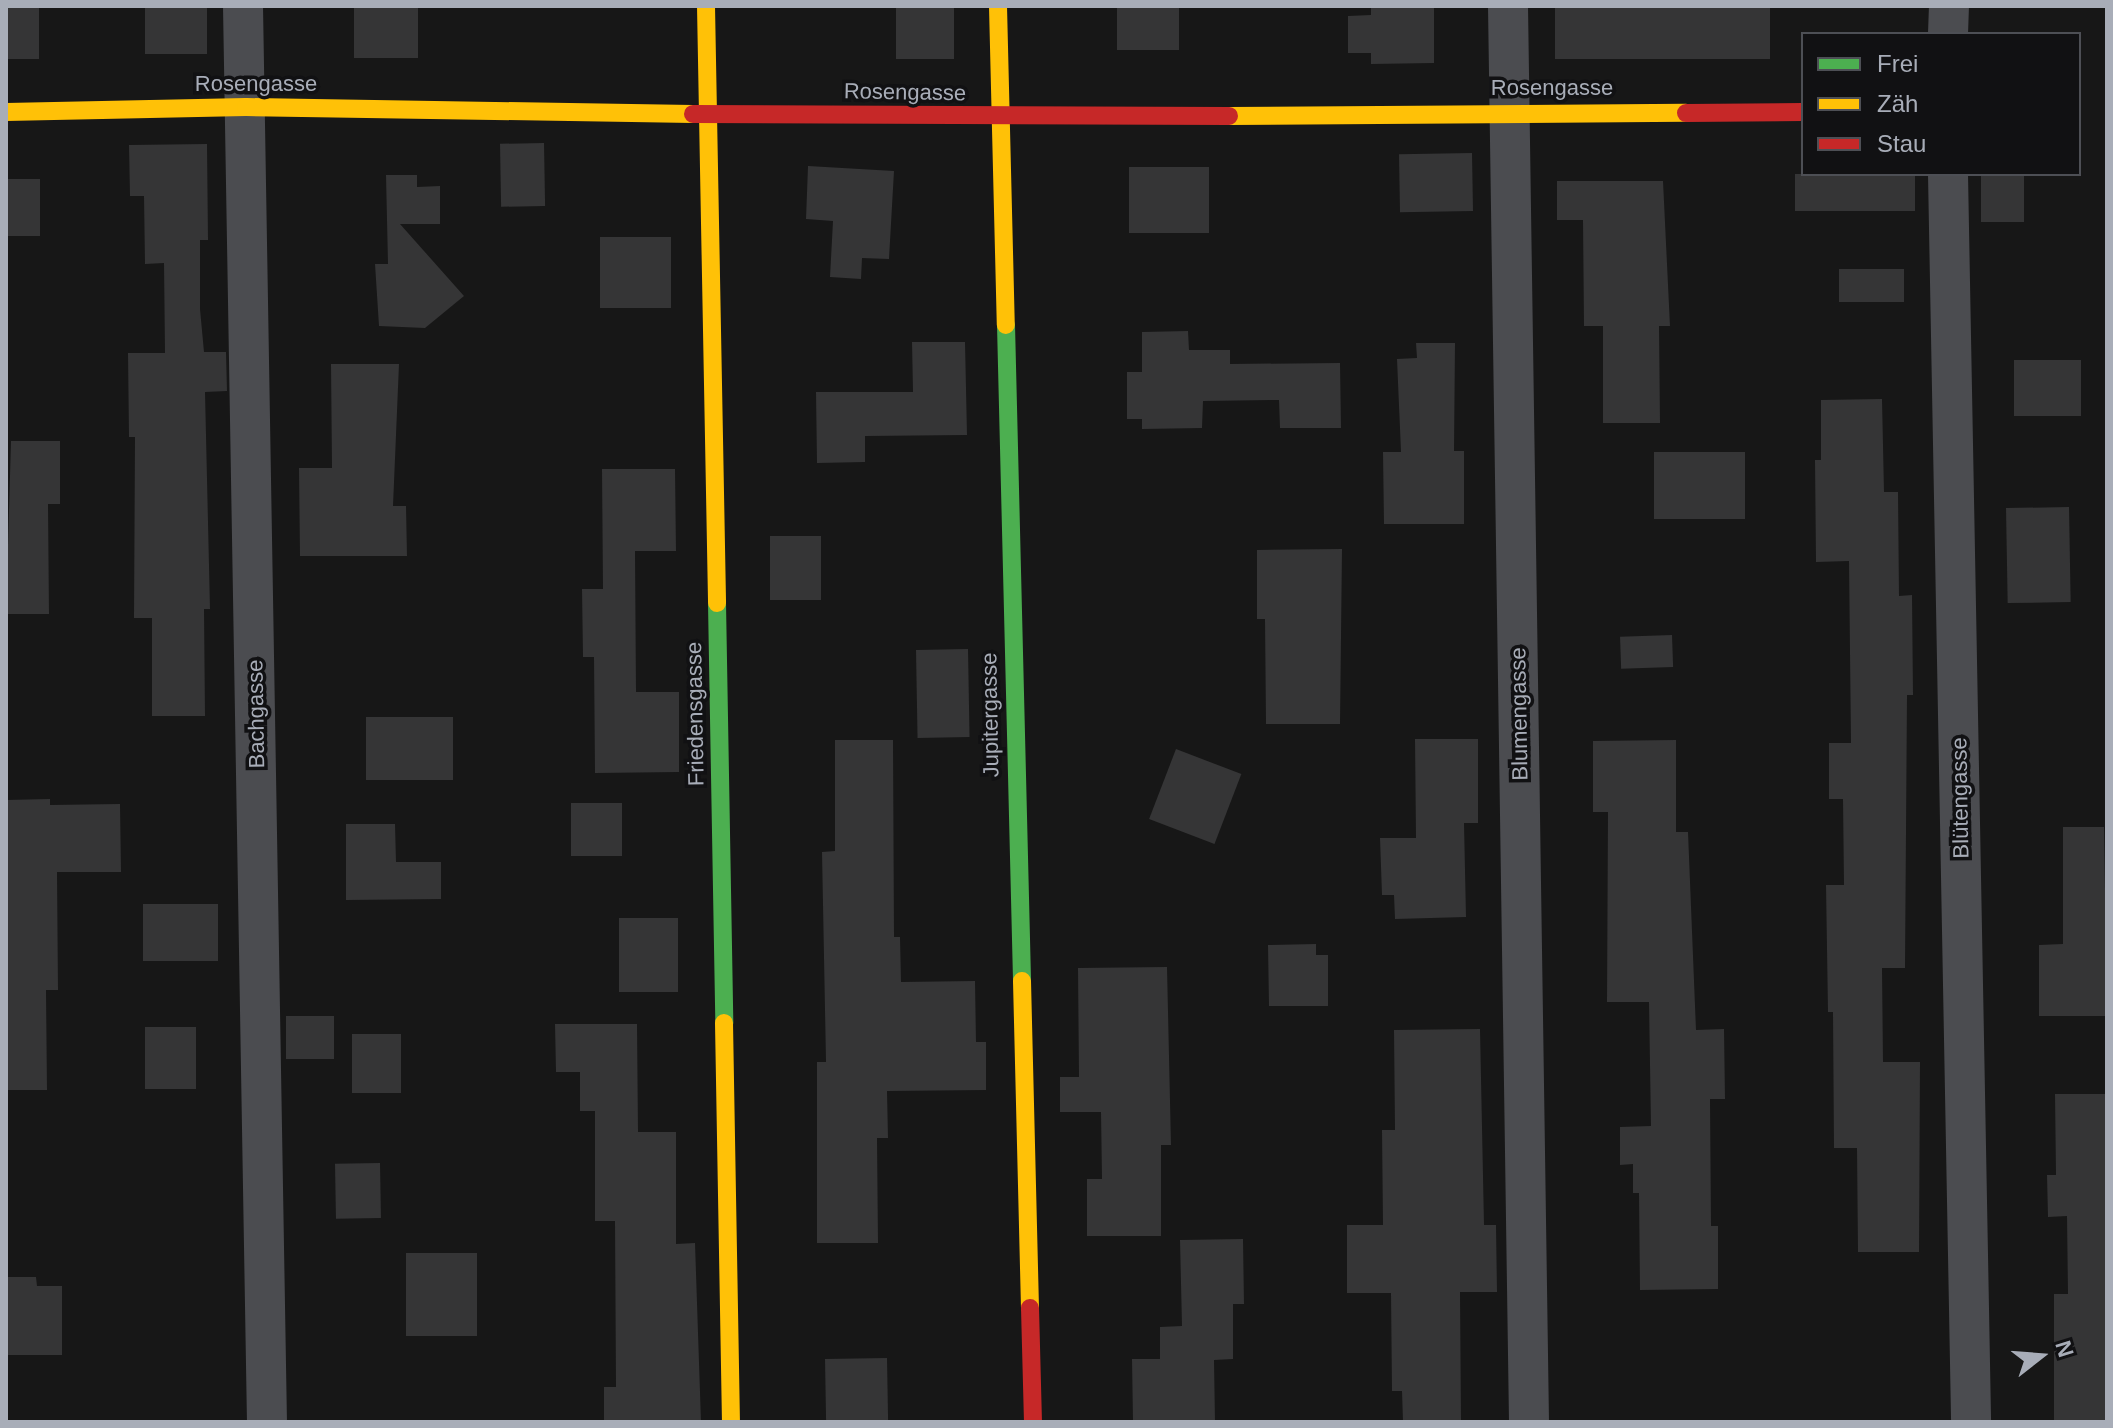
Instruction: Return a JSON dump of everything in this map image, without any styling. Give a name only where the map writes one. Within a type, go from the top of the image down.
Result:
[{"type":"street","name":"Bachgasse","points":[[243,6],[267,1422]]},
{"type":"street","name":"Friedensgasse","points":[[706,6],[731,1422]]},
{"type":"street","name":"Jupitergasse","points":[[998,6],[1033,1422]]},
{"type":"street","name":"Blumengasse","points":[[1508,6],[1529,1422]]},
{"type":"street","points":[[1948,32],[1949,6]]},
{"type":"street","name":"Rosengasse","points":[[6,112],[246,107],[999,118],[1801,112]]},
{"type":"street","name":"Blütengasse","points":[[1948,176],[1971,1422]]},
{"type":"building","points":[[6,6],[39,6],[39,59],[6,59]]},
{"type":"building","points":[[145,6],[207,6],[207,54],[145,54]]},
{"type":"building","points":[[354,6],[418,6],[418,58],[354,58]]},
{"type":"building","points":[[896,6],[954,6],[954,59],[896,59]]},
{"type":"building","points":[[1117,6],[1179,6],[1179,50],[1117,50]]},
{"type":"building","points":[[1555,6],[1770,6],[1770,59],[1555,59]]},
{"type":"building","points":[[1371,8],[1434,8],[1434,63],[1371,64],[1371,53],[1348,53],[1348,16],[1371,15]]},
{"type":"building","points":[[544,143],[545,206],[501,207],[500,144]]},
{"type":"building","points":[[207,144],[208,240],[200,240],[200,309],[204,352],[226,352],[227,391],[205,392],[210,609],[204,609],[205,716],[152,716],[152,618],[134,618],[135,437],[129,437],[128,353],[165,353],[164,263],[145,264],[144,196],[130,196],[129,145]]},
{"type":"building","points":[[1472,153],[1473,211],[1400,212],[1399,154]]},
{"type":"building","points":[[808,166],[894,171],[889,259],[862,258],[861,279],[830,277],[833,221],[806,219]]},
{"type":"building","points":[[1129,167],[1209,167],[1209,233],[1129,233]]},
{"type":"building","points":[[1795,174],[1915,176],[1915,211],[1795,211]]},
{"type":"building","points":[[386,175],[417,175],[417,187],[440,186],[440,224],[400,224],[464,296],[425,328],[379,326],[375,264],[388,264]]},
{"type":"building","points":[[1981,176],[2024,176],[2024,222],[1981,222]]},
{"type":"building","points":[[6,179],[40,179],[40,236],[6,236]]},
{"type":"building","points":[[1557,181],[1663,181],[1670,326],[1659,326],[1660,423],[1603,423],[1603,326],[1584,326],[1583,220],[1557,220]]},
{"type":"building","points":[[600,237],[671,237],[671,308],[600,308]]},
{"type":"building","points":[[1839,269],[1904,269],[1904,302],[1839,302]]},
{"type":"building","points":[[1188,331],[1189,350],[1230,350],[1230,364],[1340,363],[1341,428],[1280,428],[1279,400],[1203,401],[1202,428],[1142,429],[1142,419],[1127,419],[1127,372],[1142,372],[1142,332]]},
{"type":"building","points":[[912,342],[965,342],[967,435],[865,436],[865,462],[817,463],[816,392],[913,392]]},
{"type":"building","points":[[1416,343],[1455,343],[1454,451],[1464,451],[1464,524],[1384,524],[1383,452],[1401,452],[1397,359],[1417,358]]},
{"type":"building","points":[[2014,360],[2081,360],[2081,416],[2014,416]]},
{"type":"building","points":[[331,364],[399,364],[393,506],[406,506],[407,556],[300,556],[299,468],[332,468]]},
{"type":"building","points":[[1882,399],[1884,492],[1898,492],[1899,596],[1912,595],[1913,695],[1907,695],[1905,968],[1882,968],[1883,1062],[1920,1062],[1919,1252],[1858,1252],[1857,1148],[1834,1148],[1833,1012],[1828,1012],[1826,885],[1844,885],[1843,799],[1829,799],[1829,743],[1851,743],[1849,561],[1816,562],[1815,460],[1821,460],[1821,400]]},
{"type":"building","points":[[11,441],[60,441],[60,504],[48,504],[49,614],[6,614]]},
{"type":"building","points":[[1654,452],[1745,452],[1745,519],[1654,519]]},
{"type":"building","points":[[602,469],[675,469],[676,551],[635,551],[636,692],[679,692],[679,772],[595,773],[594,657],[583,657],[582,589],[603,589]]},
{"type":"building","points":[[2069,507],[2071,602],[2008,603],[2006,508]]},
{"type":"building","points":[[770,536],[821,536],[821,600],[770,600]]},
{"type":"building","points":[[1342,549],[1340,724],[1266,724],[1265,619],[1257,619],[1257,550]]},
{"type":"building","points":[[1672,635],[1673,667],[1621,669],[1620,637]]},
{"type":"building","points":[[968,649],[970,737],[918,738],[916,650]]},
{"type":"building","points":[[366,717],[453,717],[453,780],[366,780]]},
{"type":"building","points":[[1415,739],[1478,739],[1478,823],[1464,823],[1466,917],[1395,919],[1394,895],[1382,895],[1380,838],[1416,838]]},
{"type":"building","points":[[835,740],[893,740],[894,937],[900,937],[901,982],[975,981],[976,1042],[986,1042],[986,1090],[887,1091],[888,1138],[877,1138],[878,1243],[817,1243],[817,1062],[826,1062],[822,852],[835,851]]},
{"type":"building","points":[[1676,740],[1676,832],[1688,832],[1696,1030],[1724,1029],[1725,1099],[1710,1099],[1711,1226],[1718,1226],[1718,1289],[1640,1290],[1639,1193],[1633,1193],[1633,1164],[1620,1165],[1620,1127],[1651,1126],[1649,1002],[1607,1002],[1608,812],[1593,812],[1593,741]]},
{"type":"building","points":[[1176,749],[1241,774],[1214,844],[1149,819]]},
{"type":"building","points":[[50,799],[50,805],[120,804],[121,872],[57,872],[58,990],[46,990],[47,1090],[6,1090],[6,800]]},
{"type":"building","points":[[571,803],[622,803],[622,856],[571,856]]},
{"type":"building","points":[[346,824],[395,824],[396,862],[441,862],[441,899],[346,900]]},
{"type":"building","points":[[2063,827],[2104,827],[2107,1016],[2039,1016],[2039,945],[2063,944]]},
{"type":"building","points":[[143,904],[218,904],[218,961],[143,961]]},
{"type":"building","points":[[619,918],[678,918],[678,992],[619,992]]},
{"type":"building","points":[[1316,944],[1316,955],[1328,955],[1328,1006],[1269,1006],[1268,945]]},
{"type":"building","points":[[1167,967],[1171,1145],[1161,1145],[1161,1236],[1087,1236],[1087,1179],[1102,1179],[1101,1112],[1060,1112],[1060,1077],[1079,1077],[1078,968]]},
{"type":"building","points":[[286,1016],[334,1016],[334,1059],[286,1059]]},
{"type":"building","points":[[555,1024],[637,1024],[638,1132],[676,1132],[676,1244],[695,1243],[701,1422],[604,1422],[604,1387],[616,1387],[615,1221],[595,1221],[595,1111],[580,1111],[580,1072],[556,1072]]},
{"type":"building","points":[[145,1027],[196,1027],[196,1089],[145,1089]]},
{"type":"building","points":[[1480,1029],[1484,1225],[1496,1225],[1497,1292],[1460,1292],[1461,1422],[1403,1422],[1402,1391],[1392,1391],[1391,1293],[1347,1293],[1347,1225],[1383,1225],[1382,1130],[1395,1130],[1394,1030]]},
{"type":"building","points":[[352,1034],[401,1034],[401,1093],[352,1093]]},
{"type":"building","points":[[2055,1094],[2107,1094],[2107,1422],[2054,1422],[2054,1294],[2068,1294],[2067,1216],[2048,1217],[2047,1175],[2056,1175]]},
{"type":"building","points":[[380,1163],[381,1218],[336,1219],[335,1164]]},
{"type":"building","points":[[1243,1239],[1244,1304],[1233,1304],[1233,1359],[1214,1360],[1215,1422],[1133,1422],[1132,1359],[1160,1359],[1160,1327],[1182,1326],[1180,1240]]},
{"type":"building","points":[[406,1253],[477,1253],[477,1336],[406,1336]]},
{"type":"building","points":[[6,1277],[36,1277],[37,1286],[62,1286],[62,1355],[6,1355]]},
{"type":"building","points":[[887,1358],[888,1422],[826,1422],[825,1359]]},
{"type":"traffic: fast","points":[[1006,325],[1022,981]]},
{"type":"traffic: fast","points":[[717,603],[724,1023]]},
{"type":"traffic: slow","points":[[706,6],[717,603]]},
{"type":"traffic: slow","points":[[998,6],[1006,325]]},
{"type":"traffic: slow","points":[[6,112],[246,107],[693,114]]},
{"type":"traffic: slow","points":[[1229,116],[1686,113]]},
{"type":"traffic: slow","points":[[1022,981],[1030,1308]]},
{"type":"traffic: slow","points":[[724,1023],[731,1422]]},
{"type":"traffic: jam","points":[[1686,113],[1801,112]]},
{"type":"traffic: jam","points":[[693,114],[1229,116]]},
{"type":"traffic: jam","points":[[1030,1308],[1033,1422]]}]
